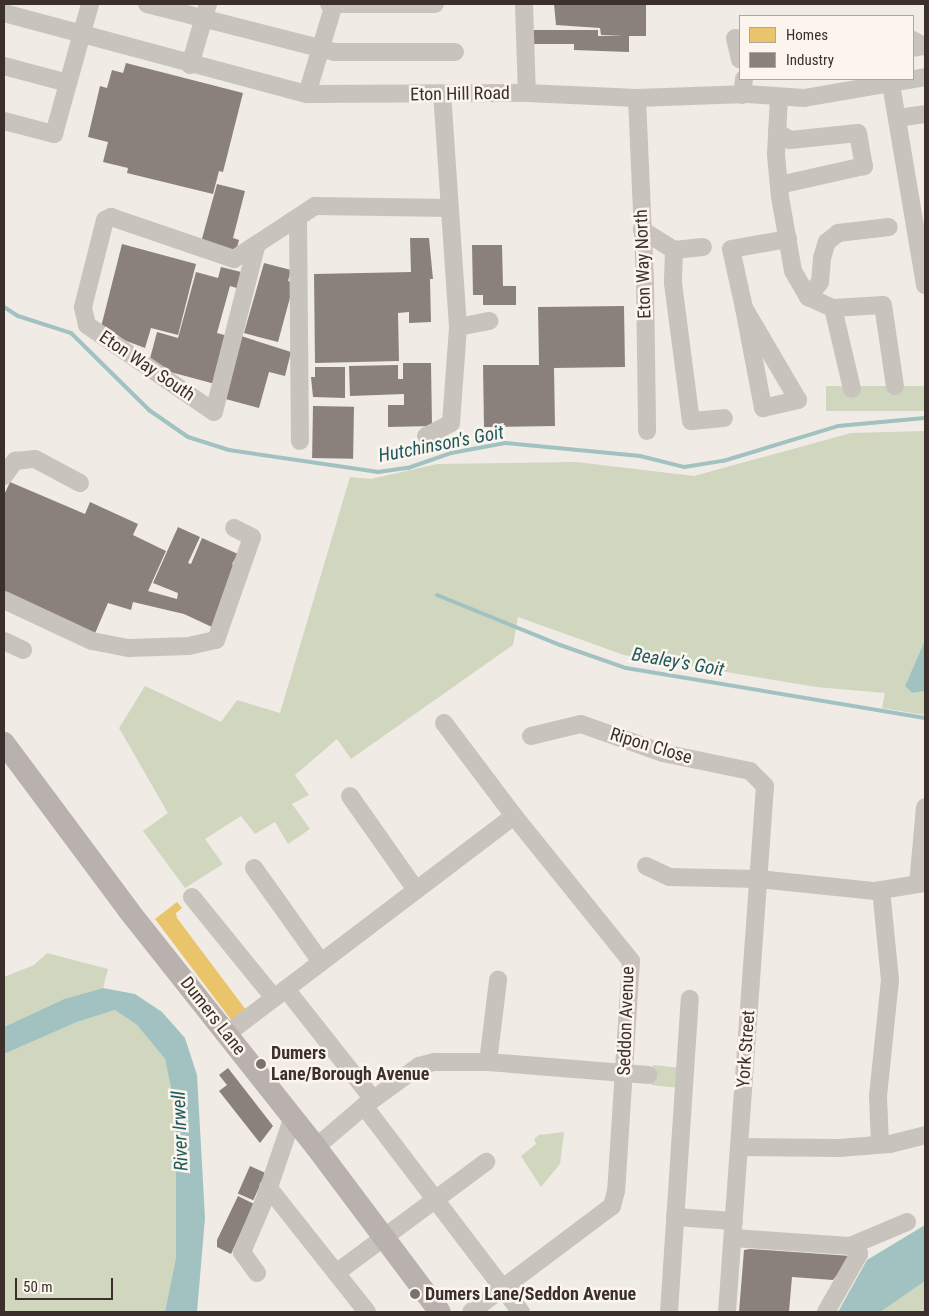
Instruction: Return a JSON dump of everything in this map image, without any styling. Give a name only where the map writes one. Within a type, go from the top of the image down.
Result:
[{"type":"main road","name":"Dumers Lane","points":[[4,743],[129,911],[228,1033],[440,1312]]},
{"type":"street","points":[[4,121],[54,134],[90,4]]},
{"type":"street","points":[[147,4],[206,11],[334,52],[456,52]]},
{"type":"street","points":[[307,94],[332,4],[435,4]]},
{"type":"street","points":[[524,4],[527,93]]},
{"type":"street","points":[[190,65],[206,11]]},
{"type":"street","name":"Eton Hill Road","points":[[4,14],[190,65],[307,94],[442,95],[527,93],[637,98],[743,87],[779,96],[804,98],[904,80]]},
{"type":"street","points":[[735,38],[739,55]]},
{"type":"street","points":[[914,41],[924,46],[914,48]]},
{"type":"street","points":[[4,66],[68,83]]},
{"type":"street","points":[[883,83],[897,118],[925,285]]},
{"type":"street","points":[[426,436],[451,423],[458,327],[442,95]]},
{"type":"street","points":[[779,96],[777,132],[779,185],[794,271],[808,297],[833,308],[883,305],[895,386]]},
{"type":"street","name":"Eton Way North","points":[[637,98],[647,430]]},
{"type":"street","points":[[897,118],[925,114]]},
{"type":"street","points":[[777,132],[790,140],[858,132],[864,166],[779,185]]},
{"type":"street","name":"Eton Way South","points":[[256,247],[214,412],[87,325],[83,307],[105,220],[111,217],[234,259],[256,247],[315,206],[449,208]]},
{"type":"street","points":[[298,218],[300,441]]},
{"type":"street","points":[[808,297],[820,282],[822,258],[827,242],[838,233],[889,227]]},
{"type":"street","points":[[642,230],[674,250],[703,247]]},
{"type":"street","points":[[744,308],[798,400],[763,408],[732,249],[788,239]]},
{"type":"street","points":[[674,250],[673,283],[691,421],[724,418]]},
{"type":"street","points":[[833,308],[852,389]]},
{"type":"street","points":[[458,327],[489,321]]},
{"type":"street","points":[[4,476],[15,462],[35,459],[80,483]]},
{"type":"street","points":[[4,600],[92,640],[129,648],[189,646],[216,640],[252,537],[234,528]]},
{"type":"street","points":[[4,641],[22,650]]},
{"type":"street","name":"Seddon Avenue","points":[[444,723],[514,816],[631,961],[616,1191],[612,1206],[471,1312]]},
{"type":"street","name":"Ripon Close","points":[[531,736],[581,724],[663,753],[750,771],[765,786]]},
{"type":"street","name":"York Street","points":[[727,1312],[765,786]]},
{"type":"street","points":[[350,796],[416,890]]},
{"type":"street","points":[[646,866],[670,877],[758,879],[881,890],[921,883],[925,808]]},
{"type":"street","points":[[228,1033],[514,816]]},
{"type":"street","points":[[254,868],[321,962]]},
{"type":"street","points":[[880,1144],[878,1096],[890,980],[881,890]]},
{"type":"street","points":[[192,897],[280,994],[369,1102],[433,1200],[521,1312]]},
{"type":"street","points":[[488,1062],[498,980]]},
{"type":"street","points":[[669,1312],[690,999]]},
{"type":"street","points":[[316,1147],[369,1102],[419,1066],[434,1062],[488,1062],[624,1074],[648,1074]]},
{"type":"street","points":[[257,1273],[242,1252],[292,1119]]},
{"type":"street","points":[[739,1147],[802,1149],[880,1144],[925,1135]]},
{"type":"street","points":[[336,1273],[383,1236],[486,1162]]},
{"type":"street","points":[[268,1187],[367,1312]]},
{"type":"street","points":[[675,1217],[733,1230],[857,1245],[908,1222]]},
{"type":"street","points":[[826,1312],[859,1254],[857,1245]]},
{"type":"green space","points":[[826,386],[925,386],[925,411],[826,411]]},
{"type":"green space","points":[[925,431],[925,640],[905,686],[912,693],[925,691],[925,715],[882,708],[885,693],[816,687],[624,655],[518,617],[513,645],[351,759],[337,739],[295,775],[309,795],[292,804],[310,829],[288,844],[275,822],[255,834],[241,816],[205,839],[223,864],[185,888],[143,831],[168,813],[119,728],[145,686],[221,722],[237,700],[280,713],[350,477],[371,479],[437,464],[576,462],[694,476],[851,433]]},
{"type":"green space","points":[[47,953],[108,969],[103,988],[64,999],[4,1027],[4,977],[34,965]]},
{"type":"green space","points":[[115,1010],[137,1025],[165,1059],[176,1112],[176,1257],[165,1312],[4,1312],[4,1054],[77,1022]]},
{"type":"green space","points":[[653,1065],[682,1068],[680,1088],[651,1085]]},
{"type":"green space","points":[[564,1132],[560,1164],[541,1187],[521,1156],[536,1144],[534,1139],[539,1135]]},
{"type":"green space","points":[[925,1281],[925,1312],[880,1312],[883,1309]]},
{"type":"water","points":[[925,640],[925,691],[912,693],[905,686]]},
{"type":"water","name":"River Irwell","points":[[103,988],[135,994],[162,1012],[185,1038],[197,1075],[205,1218],[197,1312],[165,1312],[176,1257],[176,1112],[165,1059],[137,1025],[115,1010],[77,1022],[4,1054],[4,1027],[64,999]]},
{"type":"water","points":[[925,1225],[925,1281],[880,1312],[838,1312],[867,1260]]},
{"type":"building: Homes","points":[[177,902],[182,908],[176,913],[177,918],[246,1010],[232,1021],[155,919]]},
{"type":"building: Industry","points":[[554,4],[646,4],[646,36],[629,36],[629,52],[574,50],[574,44],[532,44],[532,30],[598,30],[598,36],[624,36],[601,35],[600,28],[556,25]]},
{"type":"building: Industry","points":[[126,63],[243,93],[223,172],[219,171],[213,194],[127,173],[128,168],[103,162],[108,142],[88,137],[100,86],[107,88],[112,70],[123,73]]},
{"type":"building: Industry","points":[[217,184],[245,191],[233,238],[239,240],[235,255],[200,246]]},
{"type":"building: Industry","points":[[410,238],[429,238],[433,279],[430,279],[431,322],[409,323],[409,312],[398,313],[399,361],[315,363],[314,274],[411,272]]},
{"type":"building: Industry","points":[[122,244],[196,264],[178,335],[151,328],[145,348],[100,331]]},
{"type":"building: Industry","points":[[472,245],[502,245],[503,286],[516,286],[516,305],[483,305],[483,295],[473,295]]},
{"type":"building: Industry","points":[[264,263],[291,270],[288,281],[294,283],[278,342],[244,333]]},
{"type":"building: Industry","points":[[221,267],[245,273],[240,289],[230,286],[217,333],[228,336],[215,384],[148,366],[157,332],[178,338],[196,272],[218,278]]},
{"type":"building: Industry","points":[[624,306],[625,367],[554,368],[555,426],[484,427],[483,365],[539,365],[538,307]]},
{"type":"building: Industry","points":[[238,335],[291,352],[285,376],[269,372],[259,408],[222,398]]},
{"type":"building: Industry","points":[[403,363],[431,363],[432,426],[388,427],[388,405],[404,405],[404,394],[350,396],[349,366],[398,365],[398,379],[403,379]]},
{"type":"building: Industry","points":[[315,367],[345,367],[345,398],[313,397],[311,377],[315,377]]},
{"type":"building: Industry","points":[[313,406],[354,407],[353,459],[312,458]]},
{"type":"building: Industry","points":[[10,482],[85,514],[90,502],[138,524],[133,535],[166,551],[148,591],[177,599],[178,593],[153,583],[178,527],[200,537],[188,563],[191,564],[202,538],[238,554],[232,564],[239,568],[214,628],[184,614],[133,602],[131,610],[108,603],[93,638],[4,598],[4,495]]},
{"type":"building: Industry","points":[[228,1068],[273,1126],[260,1143],[219,1091],[227,1085],[219,1075]]},
{"type":"building: Industry","points":[[250,1166],[266,1173],[253,1200],[238,1193]]},
{"type":"building: Industry","points":[[238,1196],[254,1204],[231,1254],[217,1247],[217,1240]]},
{"type":"building: Industry","points":[[744,1250],[851,1256],[833,1280],[792,1277],[789,1312],[739,1312]]},
{"type":"waterway","name":"Hutchinson's Goit","points":[[4,307],[18,316],[71,333],[149,410],[188,437],[229,450],[378,472],[408,468],[451,453],[505,443],[640,456],[684,467],[723,461],[838,426],[925,418]]},
{"type":"waterway","name":"Bealey's Goit","points":[[437,595],[560,645],[626,668],[925,718]]},
{"type":"place","name":"Dumers Lane/Borough Avenue","points":[[261,1064]]},
{"type":"place","name":"Dumers Lane/Seddon Avenue","points":[[415,1294]]}]
